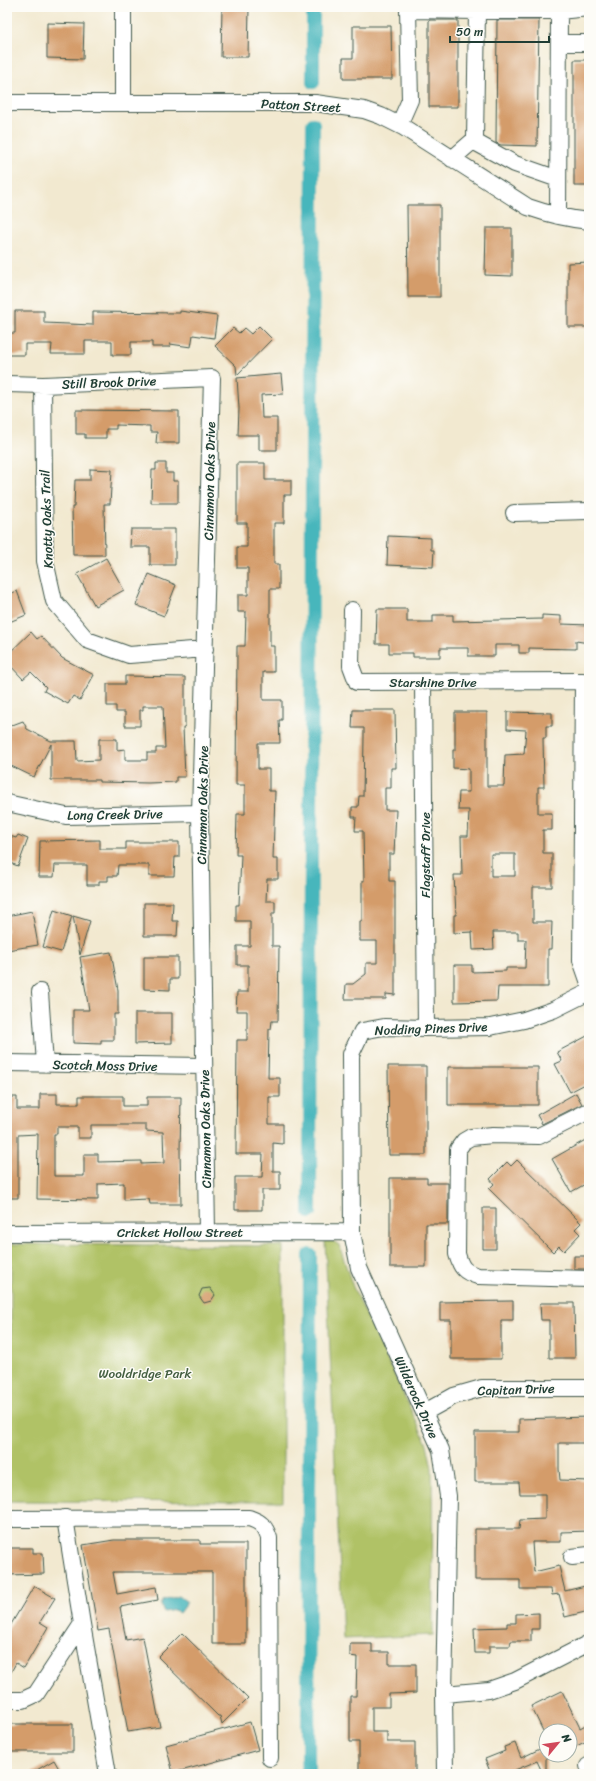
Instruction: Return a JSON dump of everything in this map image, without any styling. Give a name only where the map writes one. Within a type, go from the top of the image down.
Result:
[{"type":"street","points":[[123,7],[123,103]]},
{"type":"street","points":[[399,125],[410,100],[407,9],[559,11],[589,8]]},
{"type":"street","points":[[452,159],[475,138],[477,11]]},
{"type":"street","points":[[558,216],[559,11]]},
{"type":"street","points":[[559,43],[589,43]]},
{"type":"street","name":"Patton Street","points":[[7,103],[315,103],[364,110],[399,125],[528,207],[558,216],[589,220]]},
{"type":"street","points":[[473,140],[515,164],[558,179]]},
{"type":"street","name":"Still Brook Drive","points":[[7,384],[43,385],[212,378]]},
{"type":"street","name":"Cinnamon Oaks Drive","points":[[206,1231],[200,813],[212,378]]},
{"type":"street","name":"Knotty Oaks Trail","points":[[43,385],[45,561],[54,602],[87,640],[129,655],[205,649]]},
{"type":"street","points":[[514,513],[589,511]]},
{"type":"street","name":"Starshine Drive","points":[[352,610],[351,666],[358,682],[583,681],[581,960],[589,983]]},
{"type":"street","name":"Flagstaff Drive","points":[[423,682],[426,1028]]},
{"type":"street","name":"Long Creek Drive","points":[[7,803],[66,816],[200,813]]},
{"type":"street","points":[[40,992],[45,1064]]},
{"type":"street","name":"Nodding Pines Drive","points":[[362,1031],[384,1026],[426,1028],[490,1027],[524,1020],[554,1010],[589,992]]},
{"type":"street","name":"Wilderock Drive","points":[[362,1031],[351,1054],[352,1232],[359,1268],[425,1412],[440,1450],[448,1496],[444,1694],[445,1774]]},
{"type":"street","name":"Scotch Moss Drive","points":[[7,1063],[204,1066]]},
{"type":"street","points":[[589,1111],[538,1136],[471,1137],[464,1141],[458,1149],[457,1188],[457,1254],[460,1264],[467,1273],[478,1276],[589,1279]]},
{"type":"street","name":"Cricket Hollow Street","points":[[7,1233],[206,1231],[352,1232]]},
{"type":"street","name":"Capitan Drive","points":[[425,1412],[454,1396],[482,1388],[589,1388]]},
{"type":"street","points":[[7,1518],[249,1518],[258,1521],[266,1527],[269,1538],[270,1758]]},
{"type":"street","points":[[65,1518],[108,1774]]},
{"type":"street","points":[[572,1557],[589,1555]]},
{"type":"street","points":[[7,1700],[23,1700],[36,1694],[82,1624]]},
{"type":"street","points":[[444,1694],[489,1690],[515,1681],[589,1643]]},
{"type":"green space","points":[[325,1241],[333,1241],[339,1245],[353,1287],[427,1444],[432,1468],[433,1635],[343,1639]]},
{"type":"green space","name":"Wooldridge Park","points":[[11,1244],[283,1246],[283,1502],[7,1501],[7,1408],[11,1397]]},
{"type":"water","points":[[179,1596],[187,1602],[179,1613],[175,1610],[164,1612],[161,1605],[163,1601]]},
{"type":"building","points":[[222,7],[249,7],[248,57],[221,57]]},
{"type":"building","points":[[429,20],[458,20],[458,107],[429,107]]},
{"type":"building","points":[[497,20],[539,20],[537,146],[501,145],[496,143]]},
{"type":"building","points":[[47,23],[84,24],[83,59],[47,58]]},
{"type":"building","points":[[353,26],[391,26],[392,79],[343,79],[343,58],[353,58]]},
{"type":"building","points":[[574,60],[589,60],[589,186],[574,186]]},
{"type":"building","points":[[407,205],[440,205],[440,297],[408,297]]},
{"type":"building","points":[[486,228],[512,228],[512,276],[485,275]]},
{"type":"building","points":[[589,262],[589,327],[568,327],[568,263]]},
{"type":"building","points":[[15,311],[44,311],[44,323],[93,325],[93,312],[180,313],[180,311],[217,316],[214,338],[193,335],[191,347],[170,344],[170,347],[152,347],[152,342],[131,342],[131,355],[112,355],[112,341],[85,341],[85,354],[51,354],[52,344],[25,344],[25,355],[7,355],[7,333],[15,333]]},
{"type":"building","points":[[259,326],[272,339],[237,375],[236,366],[215,346],[233,328],[239,333],[244,328],[251,334]]},
{"type":"building","points":[[281,374],[283,394],[261,395],[262,418],[277,418],[277,450],[259,450],[259,435],[238,435],[239,408],[237,378]]},
{"type":"building","points":[[76,410],[179,411],[179,443],[156,443],[157,432],[150,432],[150,426],[116,425],[116,429],[106,429],[106,438],[85,438],[85,434],[76,434]]},
{"type":"building","points":[[156,463],[166,463],[166,473],[173,473],[173,481],[178,481],[178,503],[151,503],[152,470],[156,470]]},
{"type":"building","points":[[237,463],[265,463],[265,480],[291,480],[291,495],[284,495],[284,523],[274,523],[274,564],[279,564],[279,589],[270,589],[270,646],[274,646],[274,672],[263,672],[263,700],[282,700],[282,720],[279,720],[280,743],[258,743],[258,769],[269,769],[269,791],[275,791],[273,859],[278,859],[278,879],[267,879],[266,901],[275,901],[275,913],[272,913],[272,946],[279,946],[278,1021],[272,1021],[271,1029],[269,1029],[268,1078],[280,1078],[280,1097],[269,1097],[269,1124],[283,1124],[283,1144],[273,1143],[273,1171],[280,1171],[280,1190],[262,1190],[262,1210],[235,1210],[235,1177],[262,1177],[263,1154],[236,1154],[237,1040],[247,1040],[247,1011],[236,1011],[237,992],[248,992],[248,965],[237,965],[237,946],[250,946],[250,921],[236,921],[236,905],[239,905],[241,855],[236,855],[237,814],[245,814],[245,785],[236,785],[237,646],[245,646],[246,612],[238,612],[238,595],[248,595],[248,568],[237,568],[237,547],[247,547],[247,523],[237,523]]},
{"type":"building","points":[[90,469],[112,470],[110,504],[104,504],[105,555],[73,555],[72,507],[74,507],[75,480],[90,480]]},
{"type":"building","points":[[131,529],[175,529],[175,565],[150,565],[150,547],[130,547]]},
{"type":"building","points":[[388,536],[431,538],[431,550],[434,550],[433,567],[387,565]]},
{"type":"building","points":[[106,558],[124,590],[95,606],[77,574]]},
{"type":"building","points":[[149,574],[176,585],[164,616],[136,605]]},
{"type":"building","points":[[17,591],[26,615],[7,623],[7,595]]},
{"type":"building","points":[[377,609],[407,609],[407,622],[433,622],[433,615],[453,615],[453,621],[542,619],[542,615],[561,616],[561,624],[589,625],[589,643],[576,641],[576,649],[529,648],[529,653],[519,653],[519,645],[495,645],[495,656],[468,656],[468,648],[440,648],[440,657],[413,657],[413,653],[389,653],[389,644],[376,644]]},
{"type":"building","points":[[31,632],[37,639],[41,636],[62,658],[94,675],[80,700],[73,696],[68,704],[44,691],[46,687],[31,672],[23,679],[7,662],[7,655]]},
{"type":"building","points":[[125,676],[185,677],[185,727],[183,727],[185,777],[176,777],[176,782],[148,783],[99,782],[99,780],[51,780],[51,744],[34,777],[7,764],[7,727],[23,721],[27,729],[51,741],[76,741],[77,761],[99,760],[99,739],[117,739],[117,750],[125,749],[125,760],[147,760],[147,753],[156,753],[156,748],[165,748],[163,706],[143,706],[143,710],[140,710],[140,726],[125,726],[125,712],[116,712],[116,706],[107,706],[107,684],[125,684]]},
{"type":"building","points":[[353,710],[395,710],[396,768],[391,768],[391,788],[385,788],[385,810],[396,810],[394,854],[389,854],[389,881],[395,881],[395,995],[386,994],[386,999],[345,999],[346,984],[353,984],[366,974],[366,963],[377,963],[377,941],[360,941],[360,921],[362,921],[362,881],[364,881],[363,831],[355,831],[356,817],[352,817],[352,807],[358,807],[359,796],[363,796],[364,728],[352,728]]},
{"type":"building","points":[[455,712],[487,712],[487,786],[504,786],[505,755],[524,754],[526,730],[507,729],[507,712],[552,713],[552,726],[546,726],[546,738],[543,738],[544,787],[538,787],[538,813],[552,813],[552,830],[543,830],[543,853],[552,853],[552,887],[533,887],[533,922],[552,922],[551,949],[548,949],[548,987],[498,987],[497,1001],[454,1002],[454,965],[472,965],[472,972],[506,971],[506,968],[525,968],[526,940],[518,940],[518,932],[493,932],[494,949],[473,950],[472,932],[454,933],[454,915],[456,915],[454,875],[462,875],[461,836],[468,836],[469,810],[458,810],[459,792],[469,792],[469,769],[453,768],[453,750],[455,750]],"holes":[[[491,854],[515,854],[515,876],[491,876]]]},
{"type":"building","points":[[7,835],[16,838],[18,835],[28,839],[18,866],[7,862]]},
{"type":"building","points":[[100,840],[100,849],[126,849],[126,842],[179,842],[179,857],[175,857],[174,876],[149,876],[149,865],[118,865],[117,876],[108,876],[108,881],[99,881],[99,885],[87,885],[87,865],[55,865],[54,877],[39,877],[40,841]]},
{"type":"building","points":[[144,903],[173,903],[172,921],[178,921],[177,936],[144,936]]},
{"type":"building","points":[[54,910],[72,916],[61,952],[43,947]]},
{"type":"building","points":[[32,911],[38,945],[7,950],[7,916]]},
{"type":"building","points":[[73,916],[90,921],[80,955]]},
{"type":"building","points":[[111,952],[118,990],[118,1014],[114,1014],[114,1040],[101,1040],[101,1044],[73,1043],[73,1010],[89,1010],[80,957]]},
{"type":"building","points":[[144,957],[178,957],[178,979],[170,979],[170,990],[144,989]]},
{"type":"building","points":[[135,1013],[172,1013],[172,1043],[135,1044]]},
{"type":"building","points":[[589,1035],[589,1082],[570,1092],[555,1064],[562,1061],[557,1052]]},
{"type":"building","points":[[388,1066],[426,1066],[426,1155],[389,1155]]},
{"type":"building","points":[[448,1067],[538,1067],[538,1105],[448,1105]]},
{"type":"building","points":[[576,1093],[582,1104],[542,1124],[537,1115]]},
{"type":"building","points":[[40,1094],[57,1094],[57,1104],[79,1104],[79,1096],[123,1096],[123,1106],[147,1106],[147,1097],[181,1097],[181,1204],[150,1204],[149,1199],[124,1200],[124,1183],[98,1184],[98,1200],[37,1199],[38,1134],[18,1135],[18,1198],[7,1198],[7,1097],[17,1097],[17,1109],[40,1109]],"holes":[[[91,1125],[146,1125],[146,1131],[163,1132],[164,1163],[141,1164],[141,1161],[98,1162],[98,1154],[84,1154],[84,1176],[54,1176],[54,1134],[57,1134],[57,1127],[78,1127],[78,1138],[91,1138]]]},
{"type":"building","points":[[589,1138],[589,1182],[571,1192],[552,1159]]},
{"type":"building","points":[[517,1160],[581,1223],[575,1229],[580,1234],[564,1251],[559,1246],[553,1252],[489,1189],[494,1184],[490,1179],[507,1162],[511,1166]]},
{"type":"building","points":[[390,1178],[427,1178],[427,1183],[448,1183],[448,1224],[426,1224],[426,1267],[390,1267]]},
{"type":"building","points":[[483,1208],[496,1208],[496,1249],[483,1249]]},
{"type":"building","points":[[574,1256],[589,1256],[589,1269],[574,1269]]},
{"type":"building","points":[[210,1288],[215,1295],[211,1301],[204,1303],[199,1296],[202,1289]]},
{"type":"building","points":[[513,1301],[513,1320],[501,1320],[501,1359],[451,1359],[451,1320],[440,1320],[440,1302]]},
{"type":"building","points":[[540,1303],[574,1303],[575,1358],[549,1358],[549,1320],[541,1320]]},
{"type":"building","points":[[589,1417],[589,1443],[559,1443],[559,1469],[560,1480],[589,1481],[589,1531],[561,1532],[561,1542],[532,1542],[534,1572],[559,1566],[565,1591],[589,1585],[589,1611],[565,1617],[559,1594],[552,1595],[551,1589],[520,1589],[520,1580],[475,1580],[475,1529],[519,1529],[520,1520],[545,1519],[545,1494],[520,1494],[519,1482],[475,1482],[475,1432],[519,1432],[519,1419]]},
{"type":"building","points":[[114,1540],[200,1540],[200,1544],[246,1544],[246,1644],[212,1644],[212,1572],[113,1572],[117,1594],[156,1587],[158,1600],[120,1607],[126,1640],[143,1637],[160,1727],[128,1732],[109,1629],[98,1631],[83,1545]]},
{"type":"building","points":[[7,1548],[33,1548],[33,1553],[43,1553],[44,1574],[7,1575]]},
{"type":"building","points":[[34,1586],[55,1598],[40,1622],[48,1627],[24,1668],[16,1663],[7,1679],[7,1631]]},
{"type":"building","points":[[539,1613],[539,1629],[531,1629],[531,1641],[511,1641],[510,1646],[489,1646],[489,1653],[475,1653],[474,1628],[507,1627],[507,1623],[516,1623],[516,1614]]},
{"type":"building","points":[[182,1633],[248,1698],[222,1724],[220,1716],[218,1716],[158,1657]]},
{"type":"building","points":[[350,1644],[372,1644],[372,1652],[389,1652],[389,1664],[416,1664],[416,1693],[389,1694],[389,1707],[372,1707],[372,1732],[387,1732],[387,1742],[415,1742],[415,1772],[359,1774],[359,1742],[350,1742],[350,1696],[356,1696],[357,1657],[350,1656]]},
{"type":"building","points":[[562,1691],[578,1723],[539,1723],[531,1706]]},
{"type":"building","points":[[250,1722],[258,1750],[173,1773],[166,1745]]},
{"type":"building","points":[[589,1723],[589,1740],[578,1745],[578,1724],[580,1728]]},
{"type":"building","points":[[7,1724],[73,1724],[73,1752],[7,1752]]},
{"type":"building","points":[[515,1743],[521,1758],[538,1750],[538,1763],[546,1763],[546,1774],[543,1774],[537,1761],[515,1770],[517,1774],[491,1774],[485,1759],[505,1751],[504,1747]]},
{"type":"building","points":[[54,1760],[62,1774],[30,1774]]},
{"type":"waterway","points":[[313,7],[313,82]]},
{"type":"waterway","points":[[310,1212],[313,124]]},
{"type":"waterway","points":[[308,1774],[310,1255]]}]
